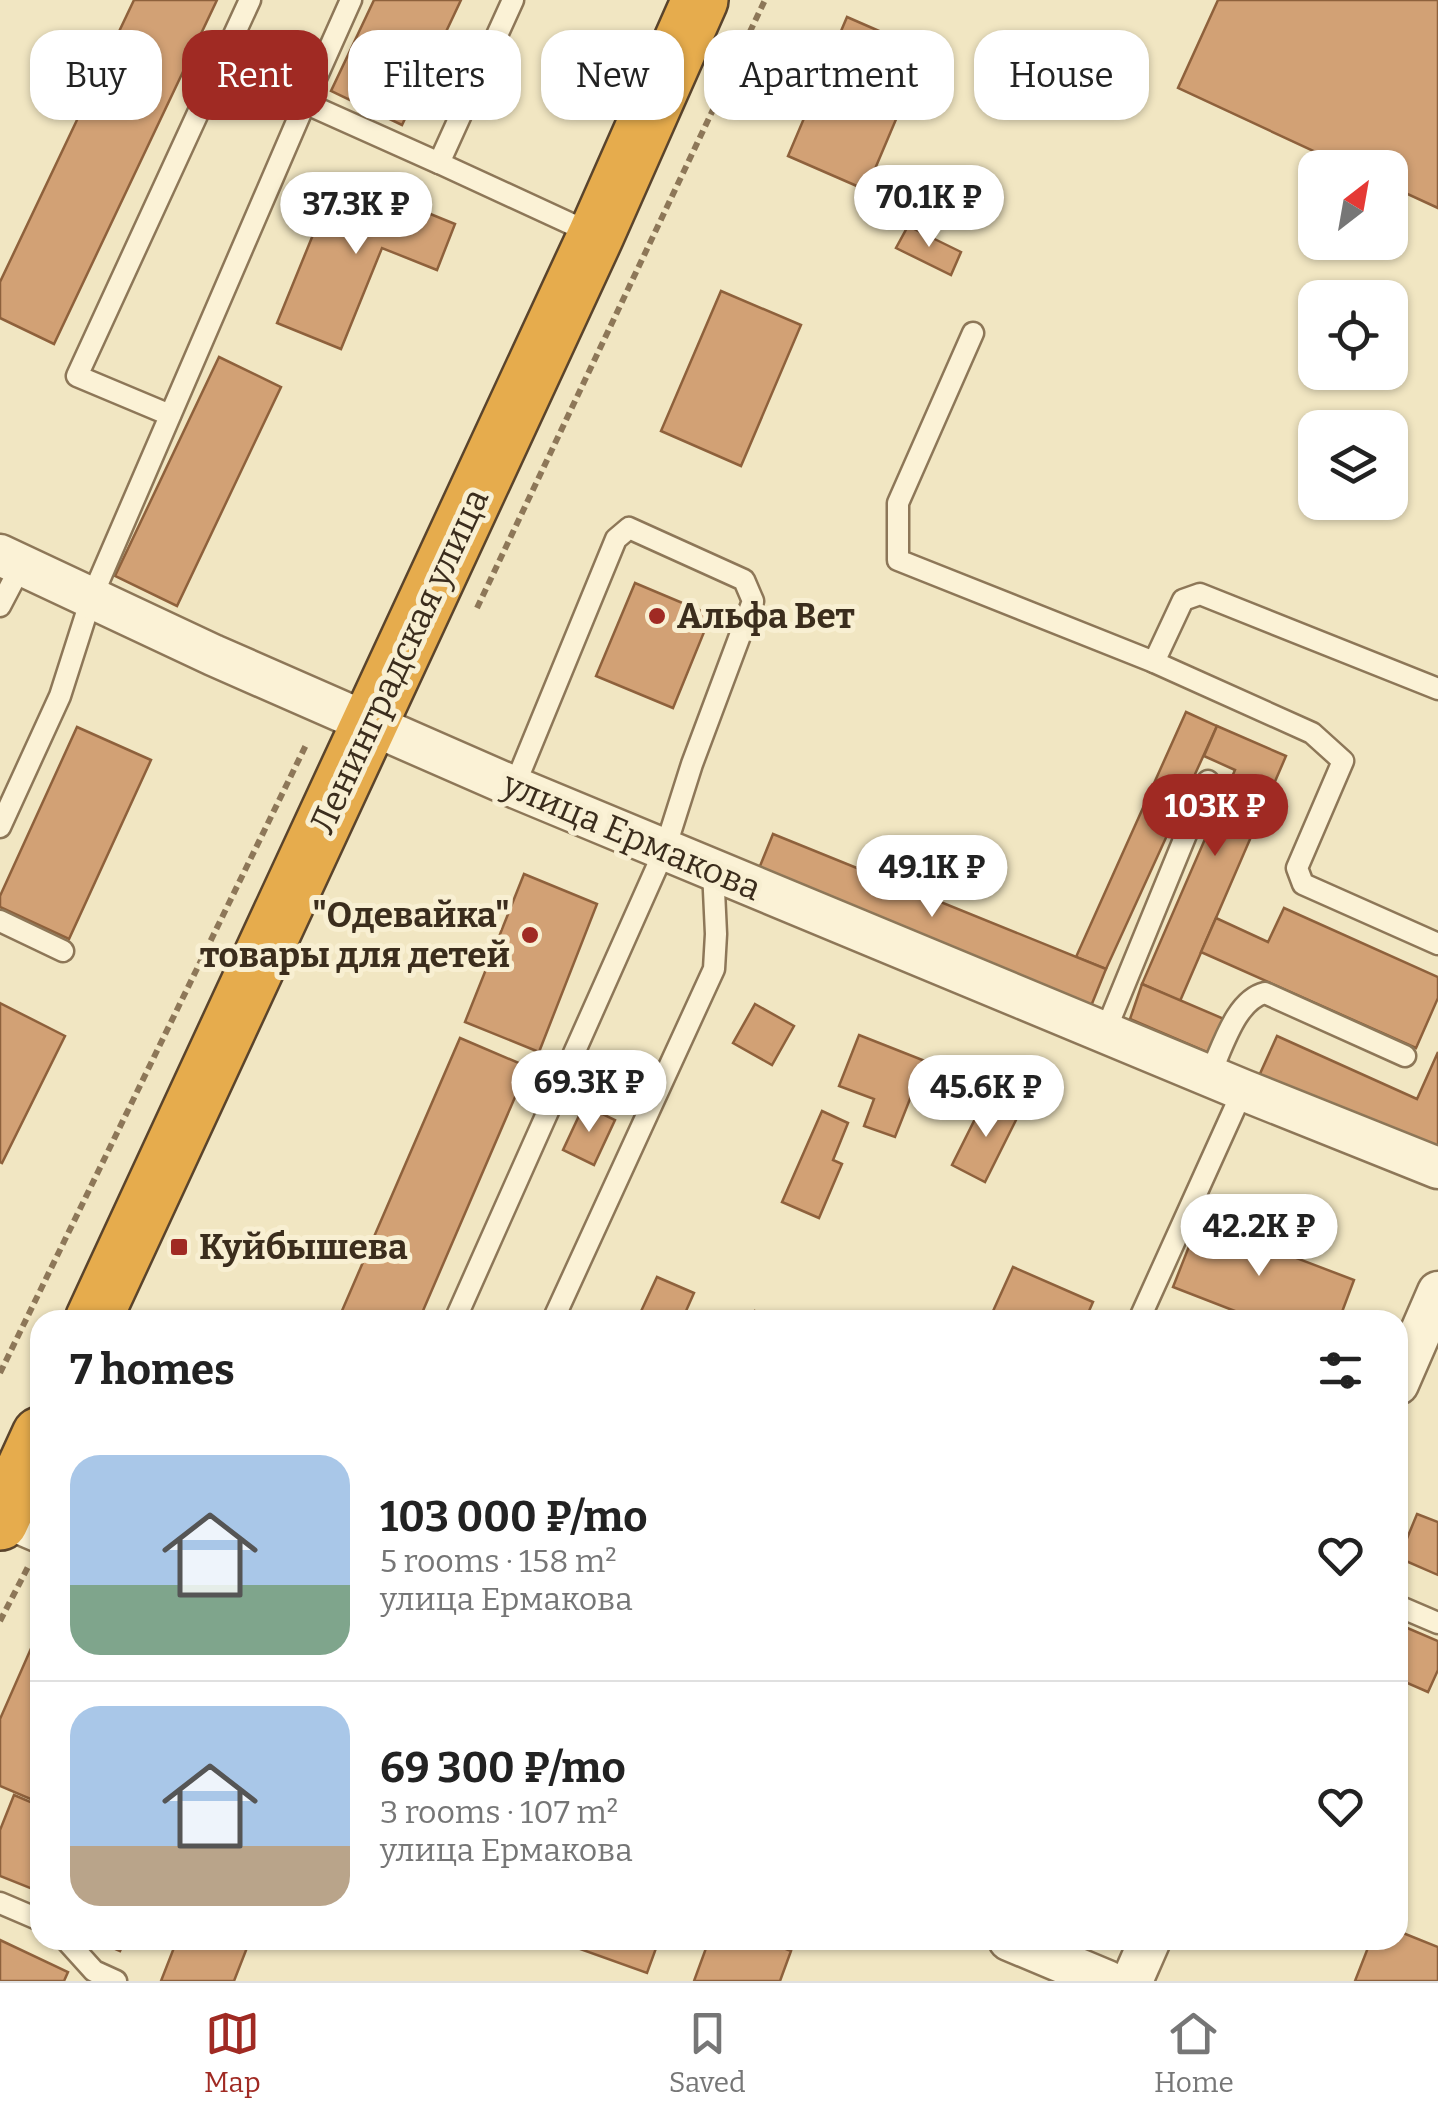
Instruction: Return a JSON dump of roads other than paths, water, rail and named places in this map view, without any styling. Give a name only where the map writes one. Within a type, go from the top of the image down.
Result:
[{"type":"highway","name":"Ленинградская улица","points":[[98,1310],[347,714],[596,236],[700,0]]},
{"type":"highway","points":[[15,1528],[30,1473]]},
{"type":"street","name":"улица Ермакова","points":[[10,560],[91,600],[514,787],[1438,1168]]},
{"type":"street","points":[[1408,1361],[1438,1292]]},
{"type":"street","points":[[1033,1950],[1107,1981]]},
{"type":"street","points":[[1132,1981],[1146,1950]]},
{"type":"lane","points":[[170,415],[76,376],[250,0]]},
{"type":"lane","points":[[328,50],[351,0]]},
{"type":"lane","points":[[439,163],[513,0]]},
{"type":"lane","points":[[328,114],[596,236]]},
{"type":"lane","points":[[0,827],[60,696],[91,600],[297,120]]},
{"type":"lane","points":[[973,333],[898,502],[898,560],[1154,662],[1312,733],[1343,762],[1297,868],[1303,884],[1438,944]]},
{"type":"lane","points":[[459,1310],[665,849],[752,601],[744,580],[629,528],[616,539],[514,787]]},
{"type":"lane","points":[[0,606],[10,560]]},
{"type":"lane","points":[[1154,662],[1183,600],[1200,594],[1438,688]]},
{"type":"lane","points":[[1105,1032],[1208,781]]},
{"type":"lane","points":[[557,1310],[714,970],[713,870]]},
{"type":"lane","points":[[0,921],[63,951]]},
{"type":"lane","points":[[1143,1310],[1226,1083],[1243,1007],[1251,996],[1265,994],[1405,1056]]},
{"type":"lane","points":[[1408,1610],[1438,1624]]},
{"type":"lane","points":[[0,1902],[30,1916]]},
{"type":"lane","points":[[73,1950],[92,1976],[116,1981]]},
{"type":"place","name":"Альфа Вет","points":[[657,616]]},
{"type":"place","name":"\"Одевайка\" товары для детей","points":[[530,935]]},
{"type":"place","name":"Куйбышева","points":[[179,1247]]}]
